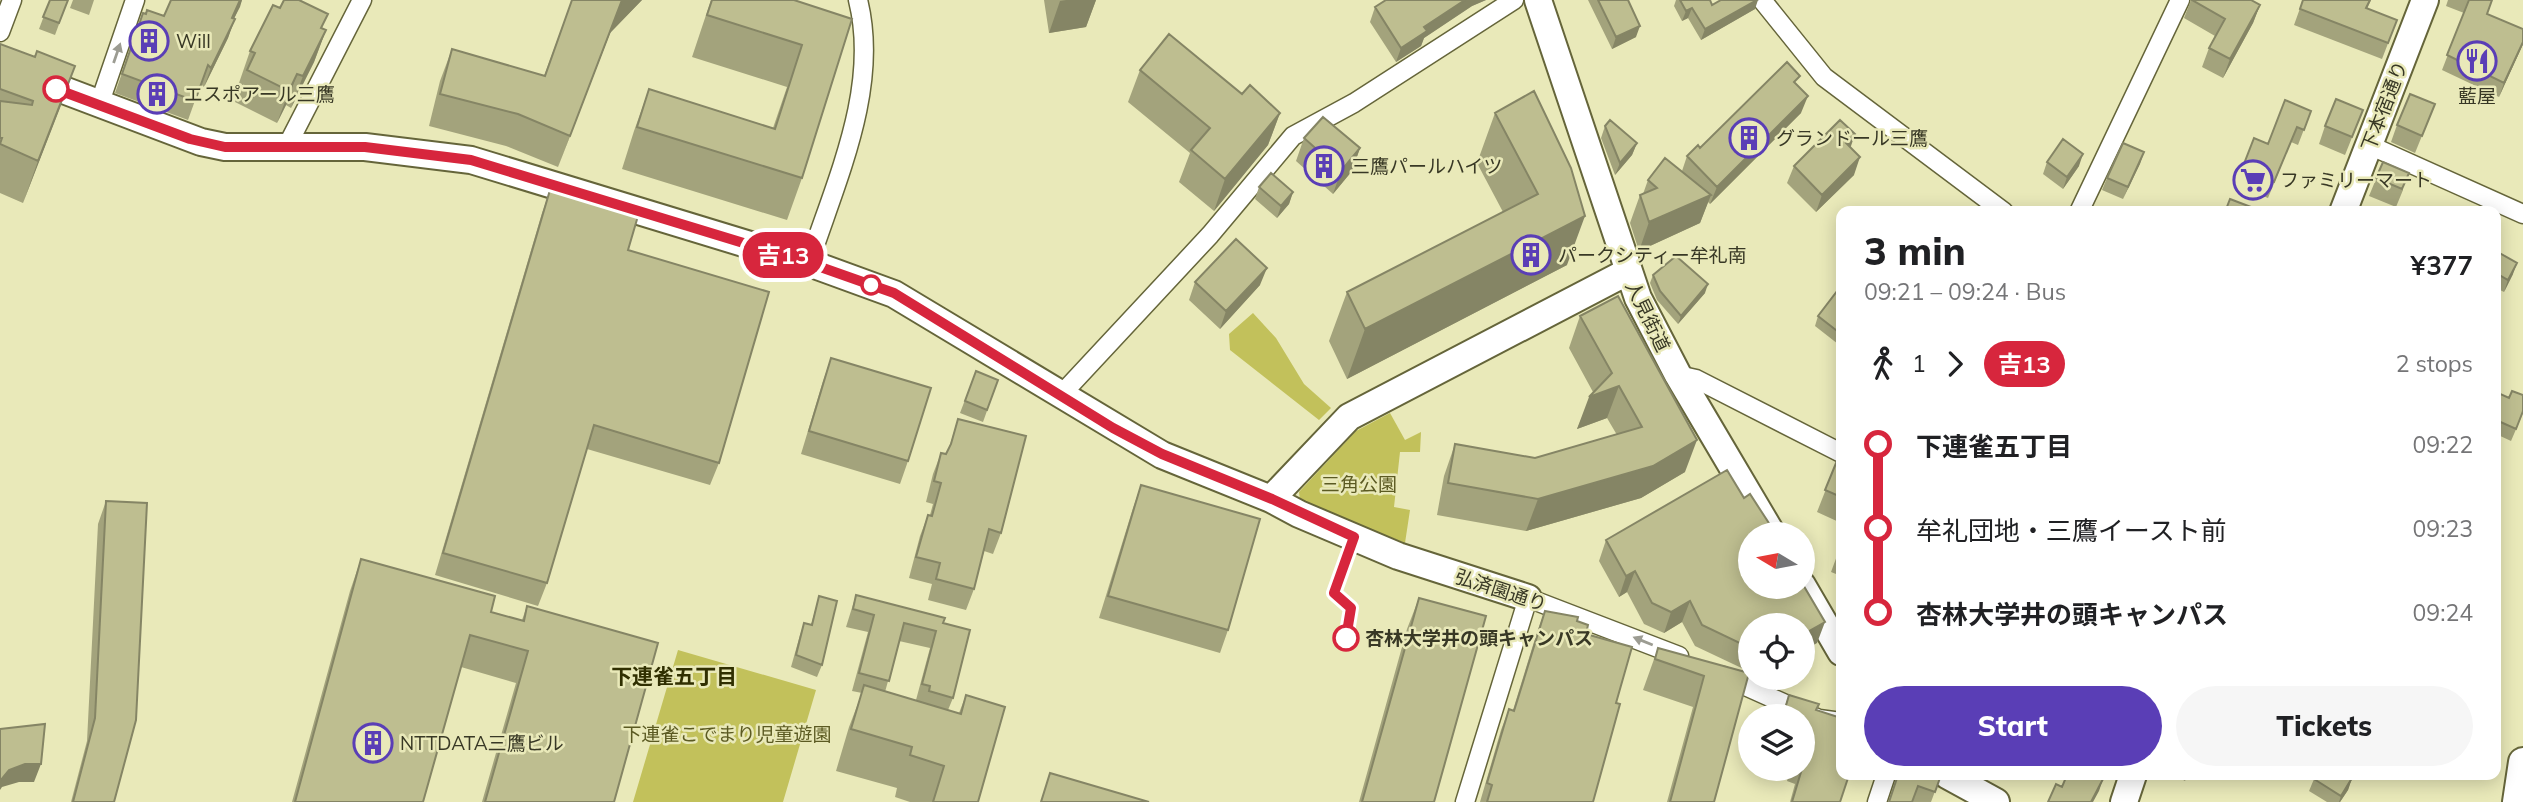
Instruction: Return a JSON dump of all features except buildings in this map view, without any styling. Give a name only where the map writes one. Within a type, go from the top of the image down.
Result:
[{"type":"main road","points":[[2516,802],[2523,762]]},
{"type":"street","points":[[0,32],[12,0]]},
{"type":"street","points":[[99,105],[135,0]]},
{"type":"street","points":[[287,146],[362,0]]},
{"type":"street","points":[[809,263],[861,94],[865,45],[858,0]]},
{"type":"street","points":[[1060,396],[1210,235],[1280,140],[1293,136],[1354,103],[1514,0]]},
{"type":"street","name":"人見街道","points":[[1538,0],[1627,272],[1678,375],[1765,522]]},
{"type":"street","points":[[1762,0],[1824,77],[1996,206]]},
{"type":"street","points":[[2082,206],[2180,0]]},
{"type":"street","name":"下本宿通り","points":[[2345,206],[2426,0]]},
{"type":"street","points":[[0,66],[201,142],[225,147],[365,147],[471,160],[809,263],[894,293],[1060,396],[1162,454],[1272,499],[1349,416],[1627,272]]},
{"type":"street","points":[[2369,145],[2523,214]]},
{"type":"street","points":[[1678,375],[1696,379],[1836,450]]},
{"type":"street","name":"弘済園通り","points":[[1272,499],[1398,556],[1528,598],[1703,667],[1819,719],[1836,721]]},
{"type":"street","points":[[1465,802],[1528,598]]},
{"type":"street","points":[[1810,599],[1836,643]]},
{"type":"street","points":[[1877,802],[1884,780]]},
{"type":"street","points":[[1956,780],[1996,802]]},
{"type":"street","points":[[2124,802],[2131,780]]},
{"type":"green space","points":[[1253,313],[1276,338],[1304,384],[1331,408],[1319,420],[1230,350],[1229,334]]},
{"type":"green space","name":"三角公園","points":[[1390,413],[1405,440],[1421,432],[1420,452],[1400,452],[1394,507],[1410,510],[1405,543],[1300,501],[1299,492],[1356,431]]},
{"type":"green space","name":"下連雀こでまり児童遊園","points":[[678,650],[816,690],[783,802],[633,802]]},
{"type":"bus line","name":"吉13","points":[[56,89],[190,139],[225,147],[365,147],[421,151],[471,160],[809,263],[894,293],[1113,428],[1162,454],[1272,499],[1298,514],[1354,537],[1334,593],[1344,599],[1351,608],[1352,616],[1346,638]]},
{"type":"place","name":"Will","points":[[149,41]]},
{"type":"place","name":"藍屋","points":[[2477,61]]},
{"type":"place","name":"エスポアール三鷹","points":[[157,94]]},
{"type":"place","name":"グランドール三鷹","points":[[1749,138]]},
{"type":"place","name":"三鷹パールハイツ","points":[[1324,166]]},
{"type":"place","name":"ファミリーマート","points":[[2253,180]]},
{"type":"place","name":"パークシティー牟礼南","points":[[1531,255]]},
{"type":"place","name":"杏林大学井の頭キャンパス","points":[[1346,638]]},
{"type":"place","name":"NTTDATA三鷹ビル","points":[[373,743]]},
{"type":"district","name":"下連雀五丁目","points":[[674,676]]}]
